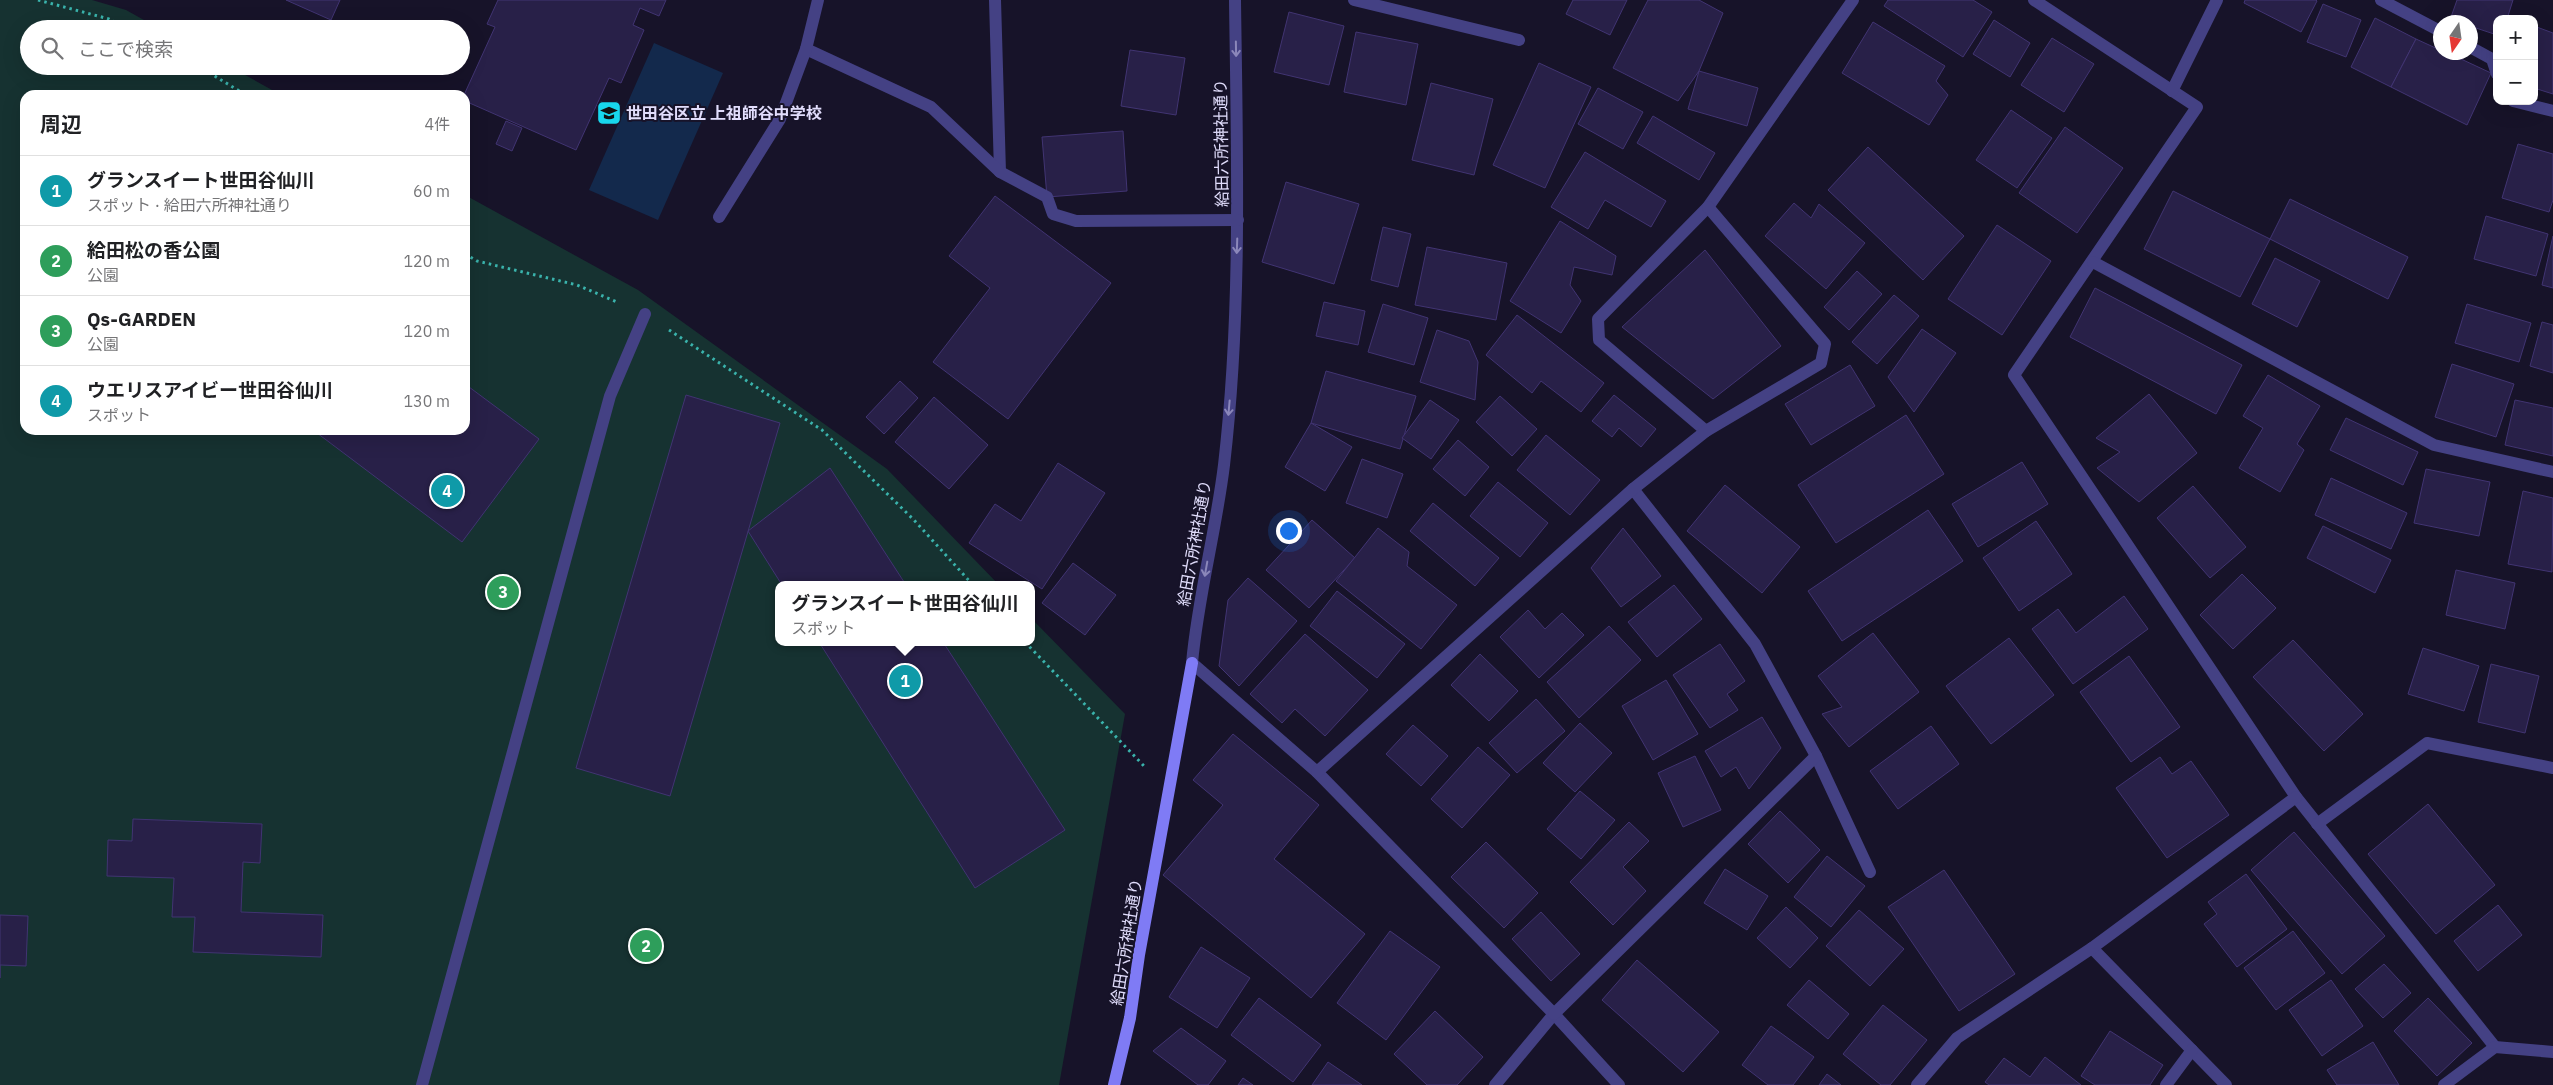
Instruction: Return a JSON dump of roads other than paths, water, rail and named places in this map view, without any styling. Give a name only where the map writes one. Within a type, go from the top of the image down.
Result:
[{"type":"street","points":[[719,217],[780,119],[806,49],[818,0]]},
{"type":"street","points":[[995,0],[1000,172]]},
{"type":"street","name":"給田六所神社通り","points":[[1114,1085],[1130,1018],[1224,466],[1233,361],[1238,220],[1235,0]]},
{"type":"street","points":[[1354,0],[1519,40]]},
{"type":"street","points":[[1706,431],[1599,340],[1598,320],[1708,207],[1853,0]]},
{"type":"street","points":[[2034,0],[2197,107],[2093,262],[2014,375],[2296,798],[2495,1047]]},
{"type":"street","points":[[2172,91],[2217,0]]},
{"type":"street","points":[[2381,0],[2433,27]]},
{"type":"street","points":[[806,49],[931,107],[1000,172],[1047,197],[1053,214],[1076,221],[1238,220]]},
{"type":"street","points":[[2478,51],[2492,58],[2493,61]]},
{"type":"street","points":[[2529,105],[2553,111]]},
{"type":"street","points":[[1317,772],[1633,489],[1706,431],[1822,364],[1826,344],[1708,207]]},
{"type":"street","points":[[2093,262],[2434,445],[2553,472]]},
{"type":"street","points":[[422,1085],[610,396],[645,314]]},
{"type":"street","points":[[1633,489],[1755,644],[1816,756],[1870,872]]},
{"type":"street","points":[[1192,662],[1317,772],[1554,1014],[1619,1085]]},
{"type":"street","points":[[2317,824],[2427,743],[2553,768]]},
{"type":"street","points":[[1495,1085],[1554,1014],[1816,756]]},
{"type":"street","points":[[1917,1085],[1957,1038],[2092,948],[2296,798]]},
{"type":"street","points":[[2092,948],[2226,1085]]},
{"type":"street","points":[[2444,1085],[2495,1047],[2553,1052]]},
{"type":"street","points":[[2166,1085],[2192,1050]]},
{"type":"water","points":[[654,43],[723,73],[658,220],[589,190]]},
{"type":"place","name":"世田谷区立 上祖師谷中学校","points":[[609,113]]},
{"type":"place","name":"ウエリスアイビー世田谷仙川","points":[[447,491]]},
{"type":"place","name":"Qs-GARDEN","points":[[503,592]]},
{"type":"place","name":"グランスイート世田谷仙川","points":[[905,681]]},
{"type":"place","name":"給田松の香公園","points":[[646,946]]}]
